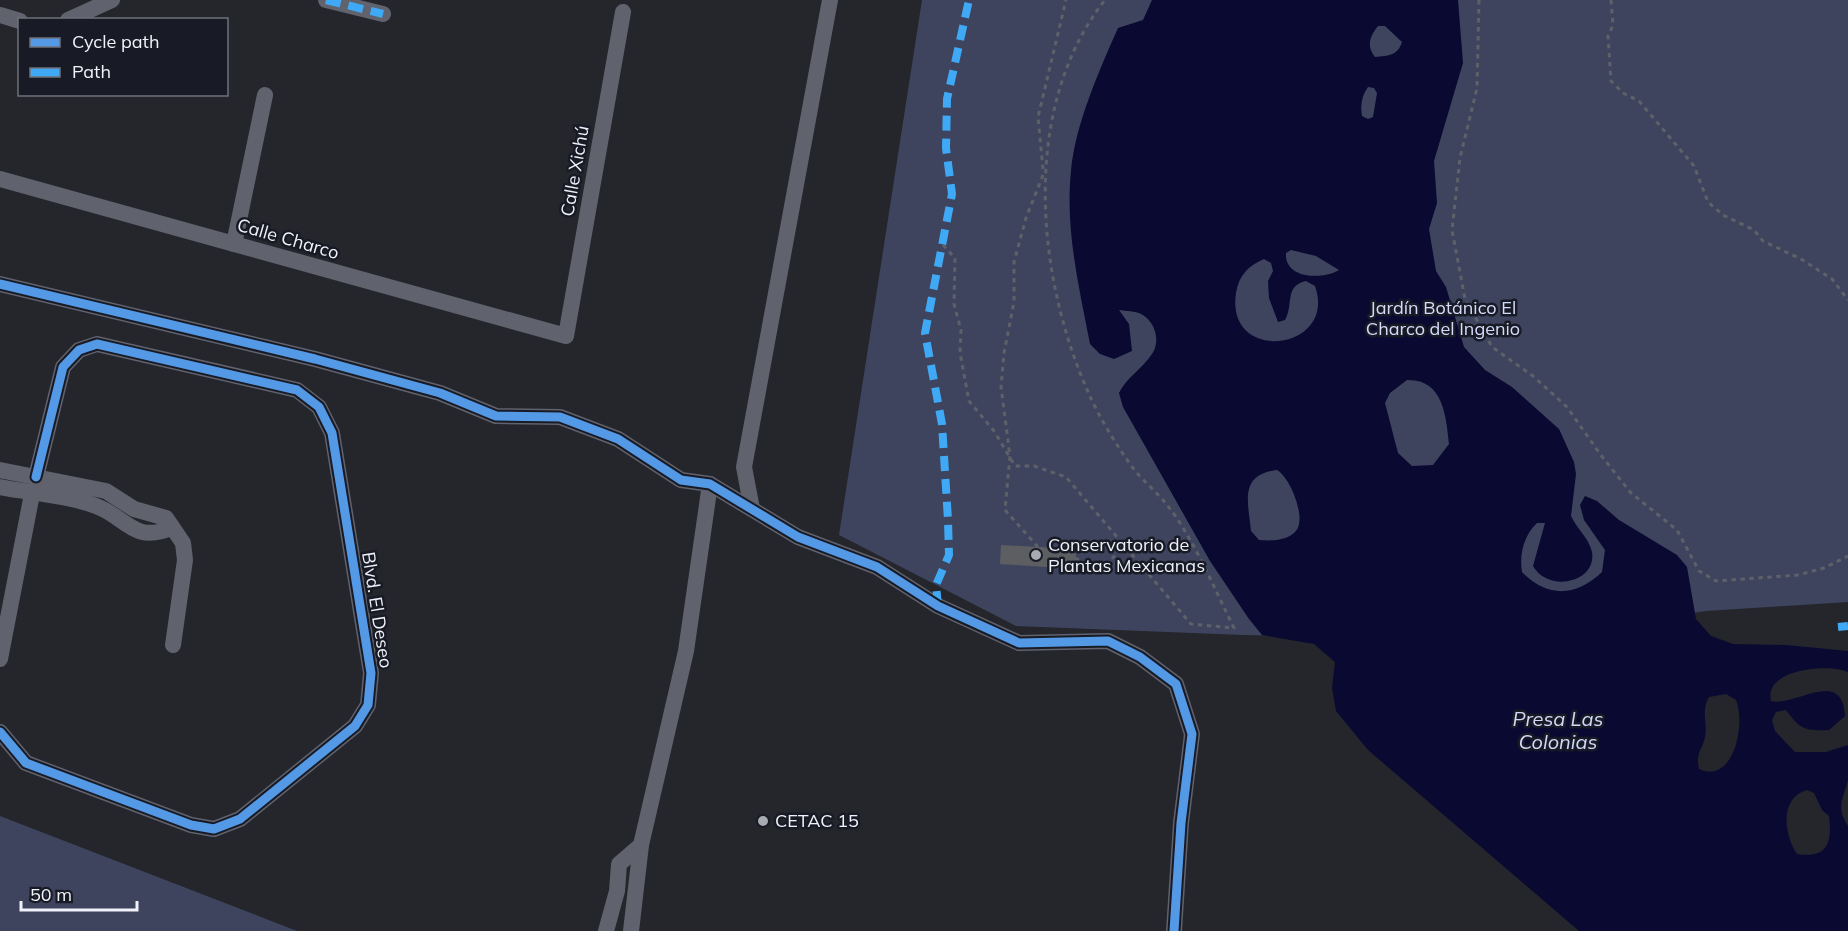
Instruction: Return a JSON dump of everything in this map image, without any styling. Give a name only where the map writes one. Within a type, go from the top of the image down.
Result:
[{"type":"street","points":[[72,18],[112,0]]},
{"type":"street","points":[[326,0],[383,14]]},
{"type":"street","points":[[752,509],[744,467],[830,0]]},
{"type":"street","name":"Calle Xichú","points":[[566,336],[623,12]]},
{"type":"street","points":[[0,15],[18,20]]},
{"type":"street","points":[[234,244],[265,95]]},
{"type":"street","name":"Calle Charco","points":[[0,179],[566,336]]},
{"type":"street","points":[[0,284],[326,362],[440,393],[496,417],[560,417],[618,440],[681,480],[710,484],[798,537],[877,567],[938,606],[1019,643],[1108,641],[1140,657],[1176,684],[1192,734],[1181,823],[1174,931]]},
{"type":"street","name":"Blvd. El Deseo","points":[[0,732],[26,763],[191,825],[214,829],[240,819],[355,726],[368,705],[371,673],[332,434],[319,407],[297,390],[97,344],[78,350],[63,367],[34,485]]},
{"type":"street","points":[[0,470],[34,485]]},
{"type":"street","points":[[631,931],[640,845],[686,651],[710,484]]},
{"type":"street","points":[[0,659],[34,485]]},
{"type":"street","points":[[0,488],[34,485],[106,491],[134,509],[166,519],[183,543],[185,560],[173,645]]},
{"type":"street","points":[[606,931],[617,891],[619,864],[640,845]]},
{"type":"path","points":[[943,245],[955,258],[954,304],[961,330],[960,353],[969,401],[994,431],[1015,466],[1034,466],[1066,477],[1191,624],[1234,628],[1202,564],[1168,506],[1133,468],[1090,395],[1063,324],[1051,261],[1038,117],[1066,0]]},
{"type":"path","points":[[1038,547],[1005,510],[1010,456],[1001,387],[1004,353],[1014,302],[1014,262],[1026,218],[1044,174],[1053,113],[1086,23],[1105,0]]},
{"type":"path","points":[[1479,0],[1477,88],[1460,158],[1452,230],[1465,299],[1492,347],[1533,376],[1567,406],[1600,454],[1631,493],[1677,530],[1700,571],[1716,581],[1798,575],[1824,568],[1848,555]]},
{"type":"path","points":[[1611,0],[1613,25],[1608,36],[1611,81],[1623,93],[1639,101],[1695,166],[1708,202],[1723,215],[1754,230],[1763,241],[1801,259],[1832,279],[1848,300]]},
{"type":"path","points":[[1075,558],[1099,571],[1124,547]]},
{"type":"green space","name":"Jardín Botánico El Charco del Ingenio","points":[[922,0],[1848,0],[1848,602],[1706,611],[1554,633],[1441,639],[1243,635],[1016,626],[839,535]]},
{"type":"green space","points":[[0,816],[297,931],[0,931]]},
{"type":"water","name":"Presa Las Colonias","points":[[1152,0],[1458,0],[1463,63],[1434,161],[1437,203],[1429,229],[1436,271],[1446,287],[1464,347],[1485,370],[1512,387],[1559,429],[1574,462],[1576,474],[1571,516],[1592,552],[1592,563],[1579,577],[1560,582],[1549,580],[1533,566],[1545,523],[1537,523],[1529,533],[1524,545],[1521,558],[1522,572],[1541,586],[1562,591],[1582,586],[1602,572],[1605,550],[1584,520],[1580,505],[1585,496],[1597,501],[1619,520],[1677,555],[1687,567],[1696,619],[1711,636],[1733,644],[1786,645],[1848,651],[1848,672],[1826,668],[1799,671],[1787,675],[1771,690],[1771,701],[1781,702],[1826,691],[1835,694],[1842,701],[1845,716],[1829,730],[1803,728],[1786,710],[1776,712],[1772,720],[1775,731],[1795,752],[1826,752],[1848,745],[1848,780],[1841,807],[1848,826],[1848,931],[1579,931],[1368,750],[1336,711],[1332,688],[1335,662],[1314,644],[1262,635],[1249,619],[1210,561],[1123,407],[1119,393],[1155,349],[1156,337],[1153,326],[1141,314],[1119,310],[1129,324],[1132,351],[1114,359],[1100,354],[1090,344],[1078,280],[1070,215],[1071,171],[1077,135],[1089,98],[1118,28],[1143,20]],"holes":[[[1378,26],[1385,26],[1402,42],[1398,50],[1392,54],[1375,57],[1370,45]],[[1368,87],[1374,88],[1377,93],[1373,117],[1368,119],[1362,116],[1361,104]],[[1291,250],[1316,256],[1339,270],[1324,275],[1306,275],[1291,268],[1287,262],[1286,253]],[[1264,259],[1271,263],[1273,271],[1268,281],[1269,298],[1278,322],[1285,320],[1292,291],[1299,283],[1306,281],[1315,286],[1318,308],[1311,325],[1297,336],[1280,341],[1262,340],[1247,331],[1237,316],[1237,287],[1242,276],[1253,265]],[[1407,380],[1419,381],[1435,392],[1444,411],[1449,444],[1433,465],[1412,466],[1398,453],[1385,403],[1390,393]],[[1277,470],[1287,481],[1296,499],[1300,518],[1295,532],[1291,535],[1278,540],[1259,540],[1251,531],[1248,500],[1251,484],[1256,477]],[[1726,694],[1736,700],[1739,710],[1738,736],[1734,749],[1729,760],[1721,768],[1711,772],[1699,769],[1698,765],[1706,729],[1706,703],[1709,697]],[[1807,790],[1814,793],[1822,810],[1829,816],[1829,840],[1822,851],[1808,855],[1797,854],[1787,828],[1788,809],[1798,794]]]},
{"type":"building","points":[[1001,545],[1076,549],[1075,569],[1000,564]]},
{"type":"marked path","points":[[326,0],[383,14]]},
{"type":"marked path","points":[[938,606],[936,585],[949,555],[948,520],[942,424],[925,333],[952,194],[946,148],[947,99],[969,0]]},
{"type":"marked path","points":[[1838,627],[1848,626]]},
{"type":"cycle path","points":[[0,284],[315,359],[440,393],[496,416],[560,417],[618,439],[681,480],[710,484],[798,537],[877,567],[938,606],[1019,643],[1108,641],[1140,657],[1176,684],[1192,734],[1181,823],[1174,931]]},
{"type":"cycle path","points":[[0,732],[26,763],[191,825],[214,829],[240,819],[355,726],[368,705],[371,673],[332,433],[319,407],[297,390],[97,344],[79,350],[63,367],[36,477]]},
{"type":"place","name":"Conservatorio de Plantas Mexicanas","points":[[1036,555]]},
{"type":"place","name":"CETAC 15","points":[[763,821]]}]
